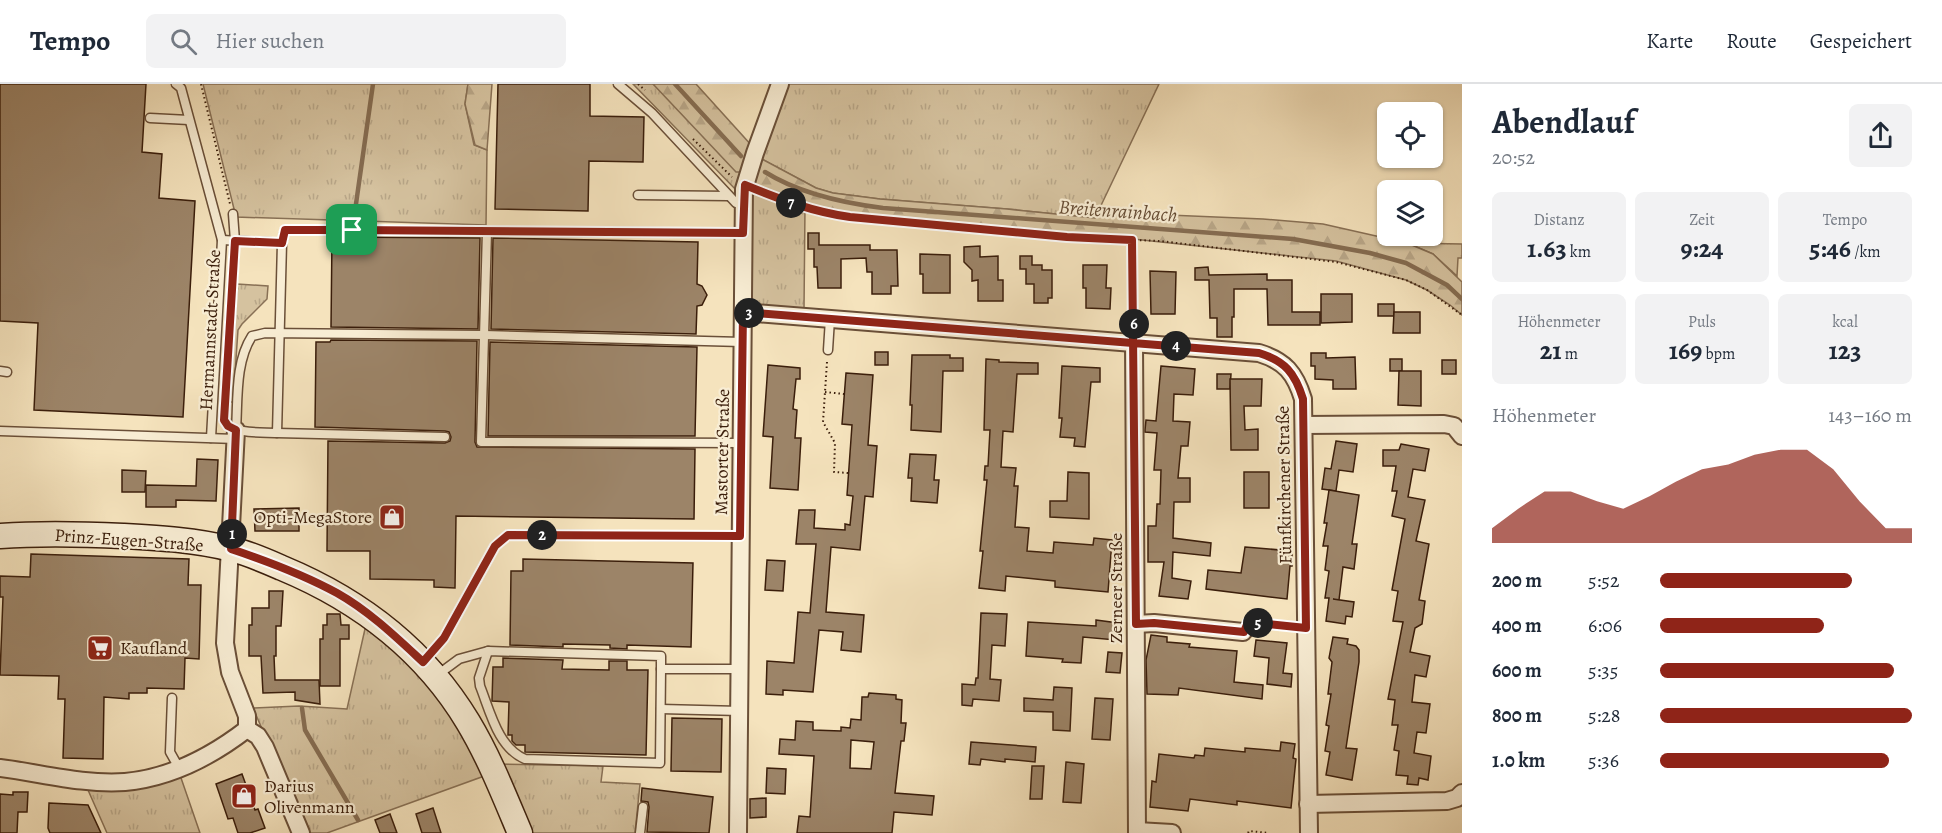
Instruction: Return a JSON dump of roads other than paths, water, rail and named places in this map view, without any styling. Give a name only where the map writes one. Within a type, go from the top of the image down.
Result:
[{"type":"street","name":"Mastorter Straße","points":[[738,833],[744,204],[746,180],[780,84]]},
{"type":"street","name":"Fünfkirchener Straße","points":[[743,312],[1259,353],[1275,358],[1288,368],[1299,385],[1303,399],[1309,833]]},
{"type":"street","name":"Zerneer Straße","points":[[1134,343],[1137,832]]},
{"type":"street","points":[[1304,425],[1444,424],[1454,426],[1462,436]]},
{"type":"street","name":"Hermannstadt Straße","points":[[236,434],[225,643],[230,672],[247,716],[247,729]]},
{"type":"street","name":"Prinz-Eugen-Straße","points":[[0,536],[90,535],[185,541],[231,549],[280,567],[338,594],[384,627],[429,669],[473,731],[520,833]]},
{"type":"street","points":[[1136,624],[1154,623],[1244,632]]},
{"type":"street","points":[[0,768],[80,780],[124,782],[147,779],[208,755],[247,729],[258,736],[265,747],[302,833]]},
{"type":"street","points":[[1308,804],[1447,801],[1457,798],[1462,793]]},
{"type":"street","points":[[1137,832],[1172,833]]},
{"type":"lane","points":[[176,84],[181,88],[222,240],[211,438]]},
{"type":"lane","points":[[618,84],[652,113],[728,196],[736,203],[744,204]]},
{"type":"lane","points":[[150,118],[189,120]]},
{"type":"lane","points":[[638,195],[728,196]]},
{"type":"lane","name":"Hermannstadt Straße","points":[[233,214],[235,241],[224,420],[236,434]]},
{"type":"lane","points":[[277,433],[282,243],[285,230],[743,233]]},
{"type":"lane","points":[[487,231],[481,442],[741,443]]},
{"type":"lane","points":[[222,240],[282,243]]},
{"type":"lane","points":[[828,350],[830,319]]},
{"type":"lane","points":[[236,434],[240,375],[245,346],[252,336],[265,333],[484,335],[742,342]]},
{"type":"lane","points":[[0,431],[211,438],[236,434],[277,433],[445,437]]},
{"type":"lane","points":[[429,669],[495,546],[508,535],[740,536]]},
{"type":"lane","points":[[429,669],[488,651],[662,656],[660,763],[525,759],[516,756],[504,742],[480,686],[479,678],[488,651]]},
{"type":"lane","points":[[661,669],[740,669]]},
{"type":"lane","points":[[172,698],[170,752],[179,768]]},
{"type":"lane","points":[[661,709],[740,711]]},
{"type":"lane","points":[[640,833],[643,807]]},
{"type":"waterway","name":"Breitenrainbach","points":[[354,218],[373,84]]},
{"type":"waterway","name":"Breitenrainbach","points":[[675,84],[741,156]]},
{"type":"waterway","name":"Breitenrainbach","points":[[765,172],[807,192],[883,208],[1293,239],[1370,253],[1406,263],[1447,285],[1462,299]]},
{"type":"waterway","name":"Breitenrainbach","points":[[302,708],[305,730],[358,820]]},
{"type":"place","name":"Opti-MegaStore","points":[[392,517]]},
{"type":"place","name":"Kaufland","points":[[100,648]]},
{"type":"place","name":"Darius Olivenmann","points":[[244,796]]}]
